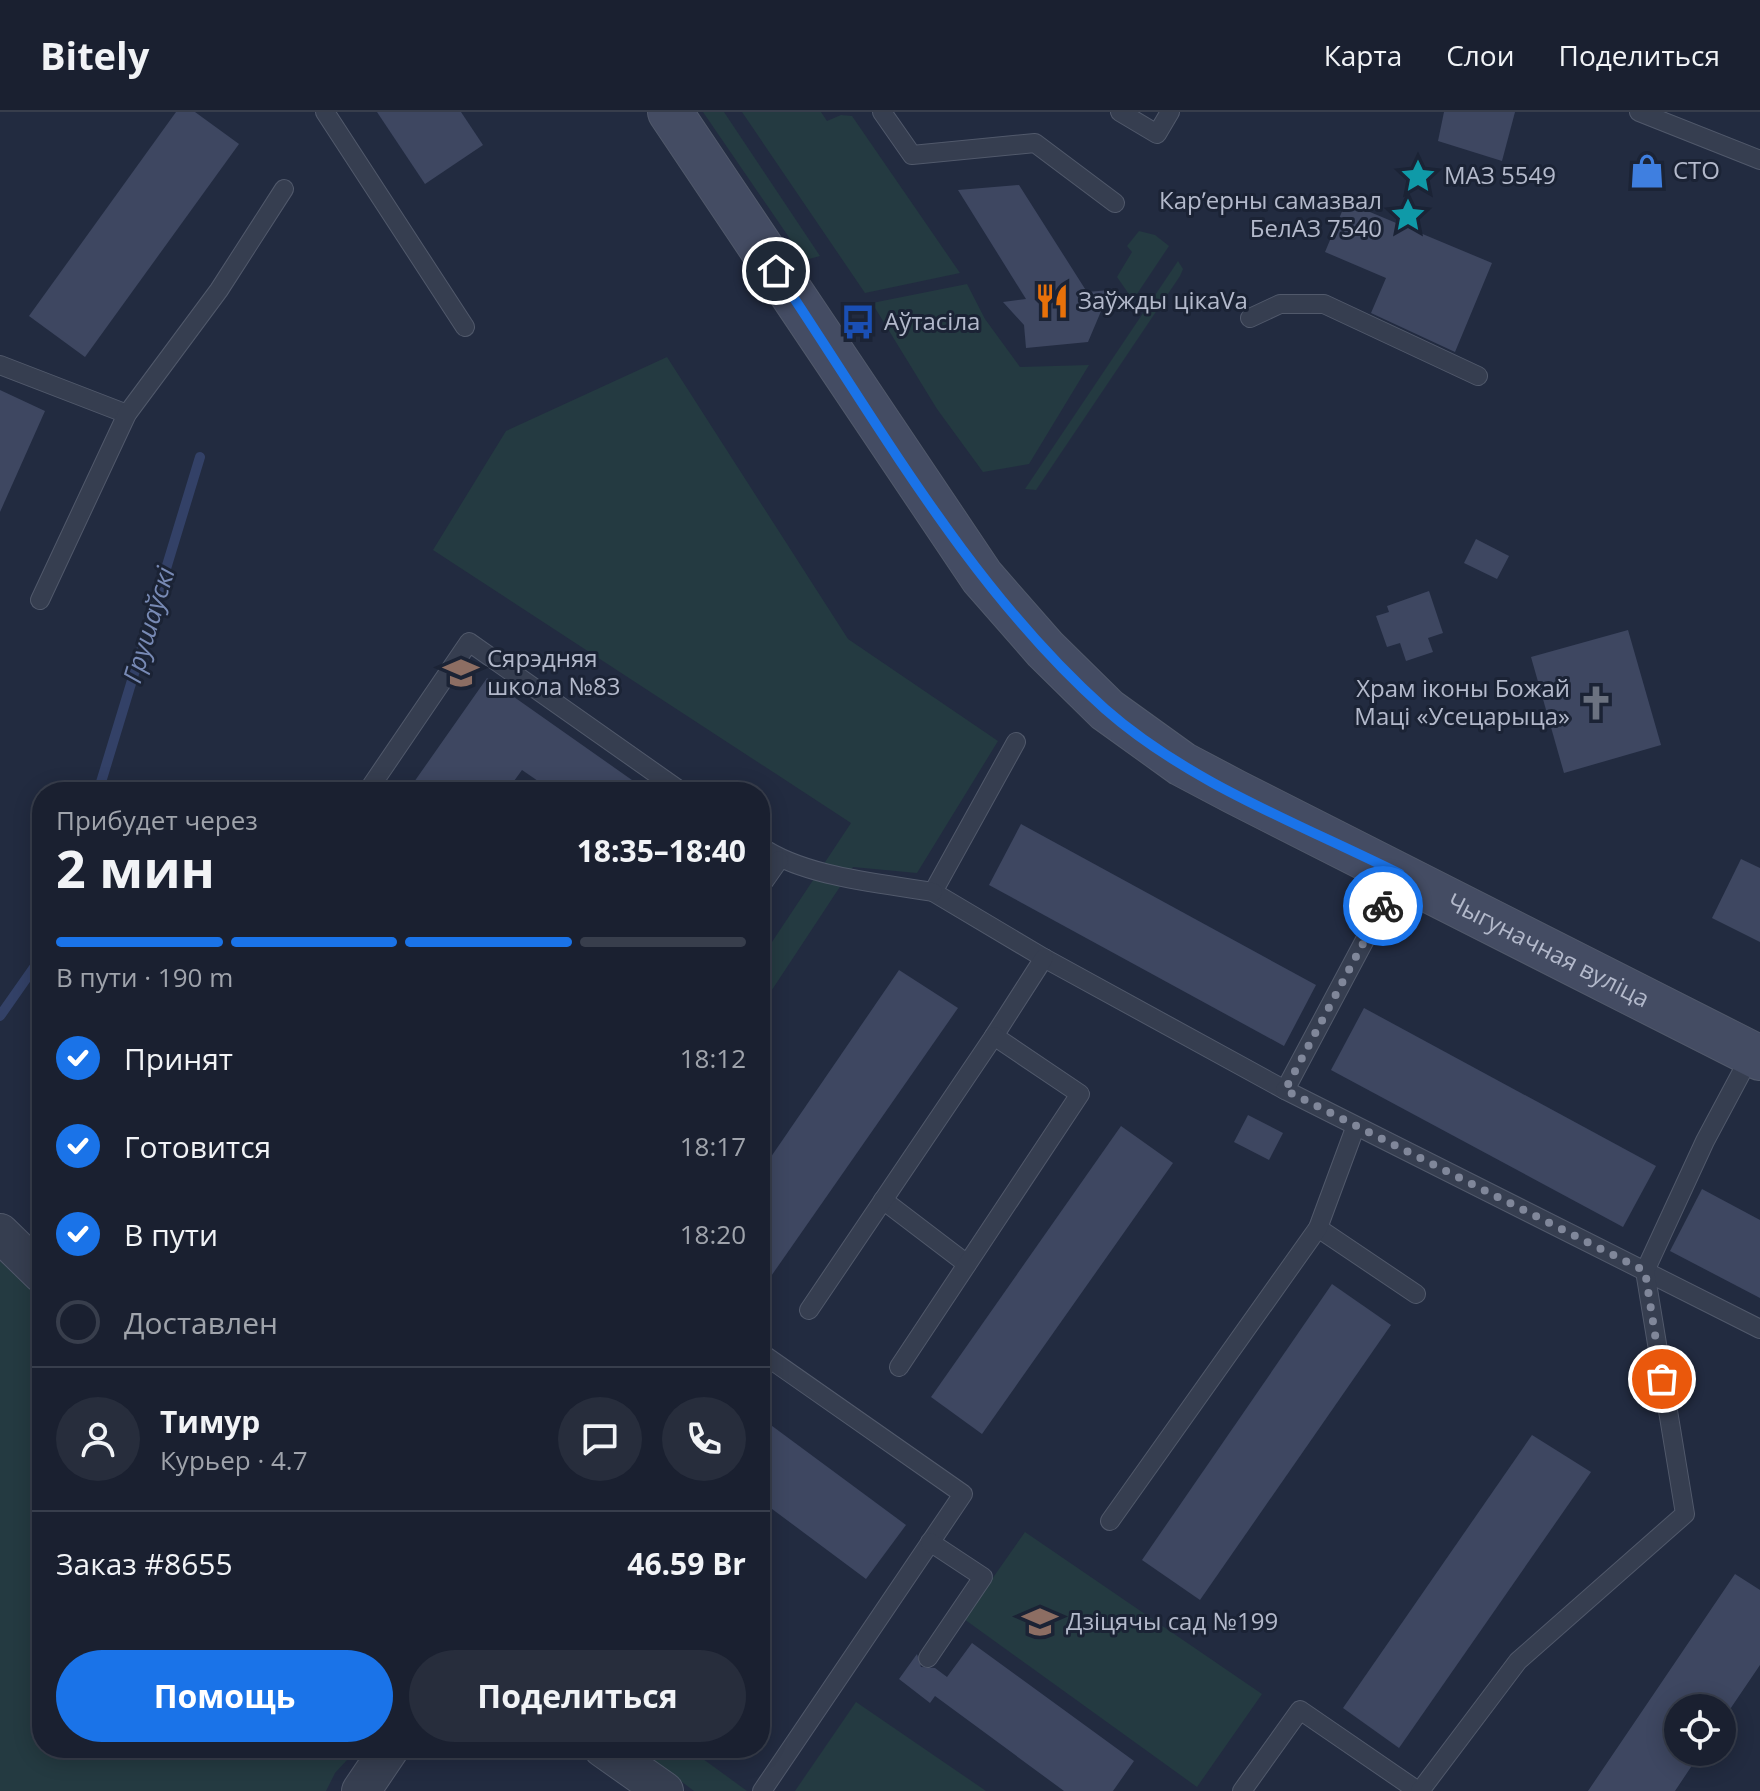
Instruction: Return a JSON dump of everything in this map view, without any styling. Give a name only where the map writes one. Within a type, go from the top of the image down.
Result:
[{"type":"main road","name":"Чыгуначная вуліца","points":[[670,112],[982,577],[1045,649],[1107,710],[1182,764],[1756,1056]]},
{"type":"street","points":[[0,1233],[32,1264]]},
{"type":"street","points":[[361,1791],[383,1758]]},
{"type":"street","points":[[617,1758],[664,1791]]},
{"type":"lane","points":[[325,112],[465,327]]},
{"type":"lane","points":[[882,112],[912,155],[1035,143],[1115,203]]},
{"type":"lane","points":[[1120,112],[1157,134],[1170,112]]},
{"type":"lane","points":[[1639,112],[1760,160]]},
{"type":"lane","points":[[40,600],[127,414],[219,290],[284,189]]},
{"type":"lane","points":[[1250,318],[1280,304],[1324,304],[1478,376]]},
{"type":"lane","points":[[0,365],[127,414]]},
{"type":"lane","points":[[374,782],[469,642],[668,782]]},
{"type":"lane","points":[[933,892],[1016,742]]},
{"type":"lane","points":[[770,853],[779,860],[864,881],[933,892],[1044,958],[1355,1128],[1760,1329]]},
{"type":"lane","points":[[770,873],[779,860]]},
{"type":"lane","points":[[1285,1090],[1400,874]]},
{"type":"lane","points":[[809,1310],[1044,958]]},
{"type":"lane","points":[[899,1367],[1080,1094],[994,1036]]},
{"type":"lane","points":[[1242,1791],[1300,1710],[1419,1791],[1518,1661],[1685,1514],[1645,1271],[1705,1141],[1756,1056]]},
{"type":"lane","points":[[1110,1521],[1318,1228],[1355,1128]]},
{"type":"lane","points":[[883,1200],[967,1264]]},
{"type":"lane","points":[[1318,1228],[1416,1294]]},
{"type":"lane","points":[[762,1791],[963,1494],[770,1359]]},
{"type":"lane","points":[[928,1658],[983,1577],[930,1542]]},
{"type":"shaded area","points":[[703,112],[724,112],[820,256],[809,259],[797,249]]},
{"type":"shaded area","points":[[742,112],[821,112],[827,121],[841,115],[852,116],[960,273],[865,293]]},
{"type":"shaded area","points":[[1139,231],[1155,235],[1169,246],[1133,300],[1117,277],[1132,252],[1127,246]]},
{"type":"shaded area","points":[[1178,261],[1183,269],[1180,276],[1036,490],[1025,489]]},
{"type":"shaded area","points":[[967,284],[985,319],[1020,367],[1089,365],[1029,464],[983,472],[937,409],[872,303]]},
{"type":"shaded area","points":[[667,357],[848,639],[998,741],[917,873],[853,867],[770,993],[770,945],[851,823],[433,550],[506,431]]},
{"type":"shaded area","points":[[0,1261],[32,1291],[32,1758],[349,1758],[335,1773],[326,1791],[0,1791]]},
{"type":"shaded area","points":[[1025,1532],[1262,1694],[1197,1787],[964,1619]]},
{"type":"shaded area","points":[[856,1702],[986,1791],[795,1791]]},
{"type":"shaded area","points":[[650,1758],[702,1758],[747,1791],[694,1791]]},
{"type":"building","points":[[176,112],[195,112],[239,144],[85,357],[29,316]]},
{"type":"building","points":[[377,112],[461,112],[483,145],[425,184]]},
{"type":"building","points":[[1444,112],[1515,112],[1502,161],[1438,141]]},
{"type":"building","points":[[1019,185],[1087,292],[1110,290],[1088,342],[1026,348],[1024,325],[1003,302],[1026,299],[958,190]]},
{"type":"building","points":[[1346,202],[1492,263],[1455,352],[1371,313],[1386,278],[1325,252]]},
{"type":"building","points":[[0,390],[45,411],[0,512]]},
{"type":"building","points":[[1476,539],[1509,556],[1497,579],[1464,563]]},
{"type":"building","points":[[1429,591],[1443,633],[1428,638],[1433,652],[1406,661],[1400,643],[1387,647],[1376,616],[1389,612],[1387,606]]},
{"type":"building","points":[[1628,630],[1661,745],[1564,773],[1531,657]]},
{"type":"building","points":[[487,678],[635,782],[539,782],[522,770],[513,782],[414,782]]},
{"type":"building","points":[[1021,824],[1316,985],[1284,1046],[989,885]]},
{"type":"building","points":[[1741,859],[1760,868],[1760,942],[1712,918]]},
{"type":"building","points":[[899,970],[958,1008],[770,1278],[770,1158]]},
{"type":"building","points":[[1364,1008],[1656,1166],[1623,1227],[1331,1070]]},
{"type":"building","points":[[1248,1115],[1283,1133],[1269,1160],[1234,1142]]},
{"type":"building","points":[[1121,1126],[1173,1163],[982,1434],[931,1397]]},
{"type":"building","points":[[1702,1189],[1760,1220],[1760,1298],[1670,1251]]},
{"type":"building","points":[[1332,1284],[1391,1325],[1200,1600],[1142,1560]]},
{"type":"building","points":[[770,1424],[906,1525],[866,1579],[770,1507]]},
{"type":"building","points":[[1532,1435],[1591,1472],[1399,1748],[1343,1708]]},
{"type":"building","points":[[1735,1574],[1760,1590],[1760,1665],[1736,1700],[1736,1694],[1664,1694],[1664,1766],[1692,1766],[1675,1791],[1588,1791]]},
{"type":"building","points":[[972,1643],[1134,1761],[1113,1791],[1064,1791],[935,1696],[930,1703],[899,1679],[917,1654],[921,1667],[935,1668],[947,1677]]},
{"type":"waterway","name":"Грушаўскі","points":[[101,782],[200,457]]},
{"type":"waterway","name":"Грушаўскі","points":[[0,1016],[32,970]]},
{"type":"way so far","points":[[1383,906],[1285,1090],[1355,1128],[1645,1271],[1662,1379]]},
{"type":"place","name":"СТО","points":[[1647,171]]},
{"type":"place","name":"МАЗ 5549","points":[[1418,176]]},
{"type":"place","name":"Карʼерны самазвал БелАЗ 7540","points":[[1408,215]]},
{"type":"place","name":"Заўжды цікаVа","points":[[1052,301]]},
{"type":"place","name":"Аўтасіла","points":[[858,322]]},
{"type":"place","name":"Сярэдняя школа №83","points":[[461,673]]},
{"type":"place","name":"Храм іконы Божай Маці «Усецарыца»","points":[[1596,703]]},
{"type":"place","name":"Дзіцячы сад №199","points":[[1040,1622]]},
{"type":"route","points":[[776,271],[982,577],[1045,649],[1107,710],[1182,764],[1400,874],[1383,906]]}]
